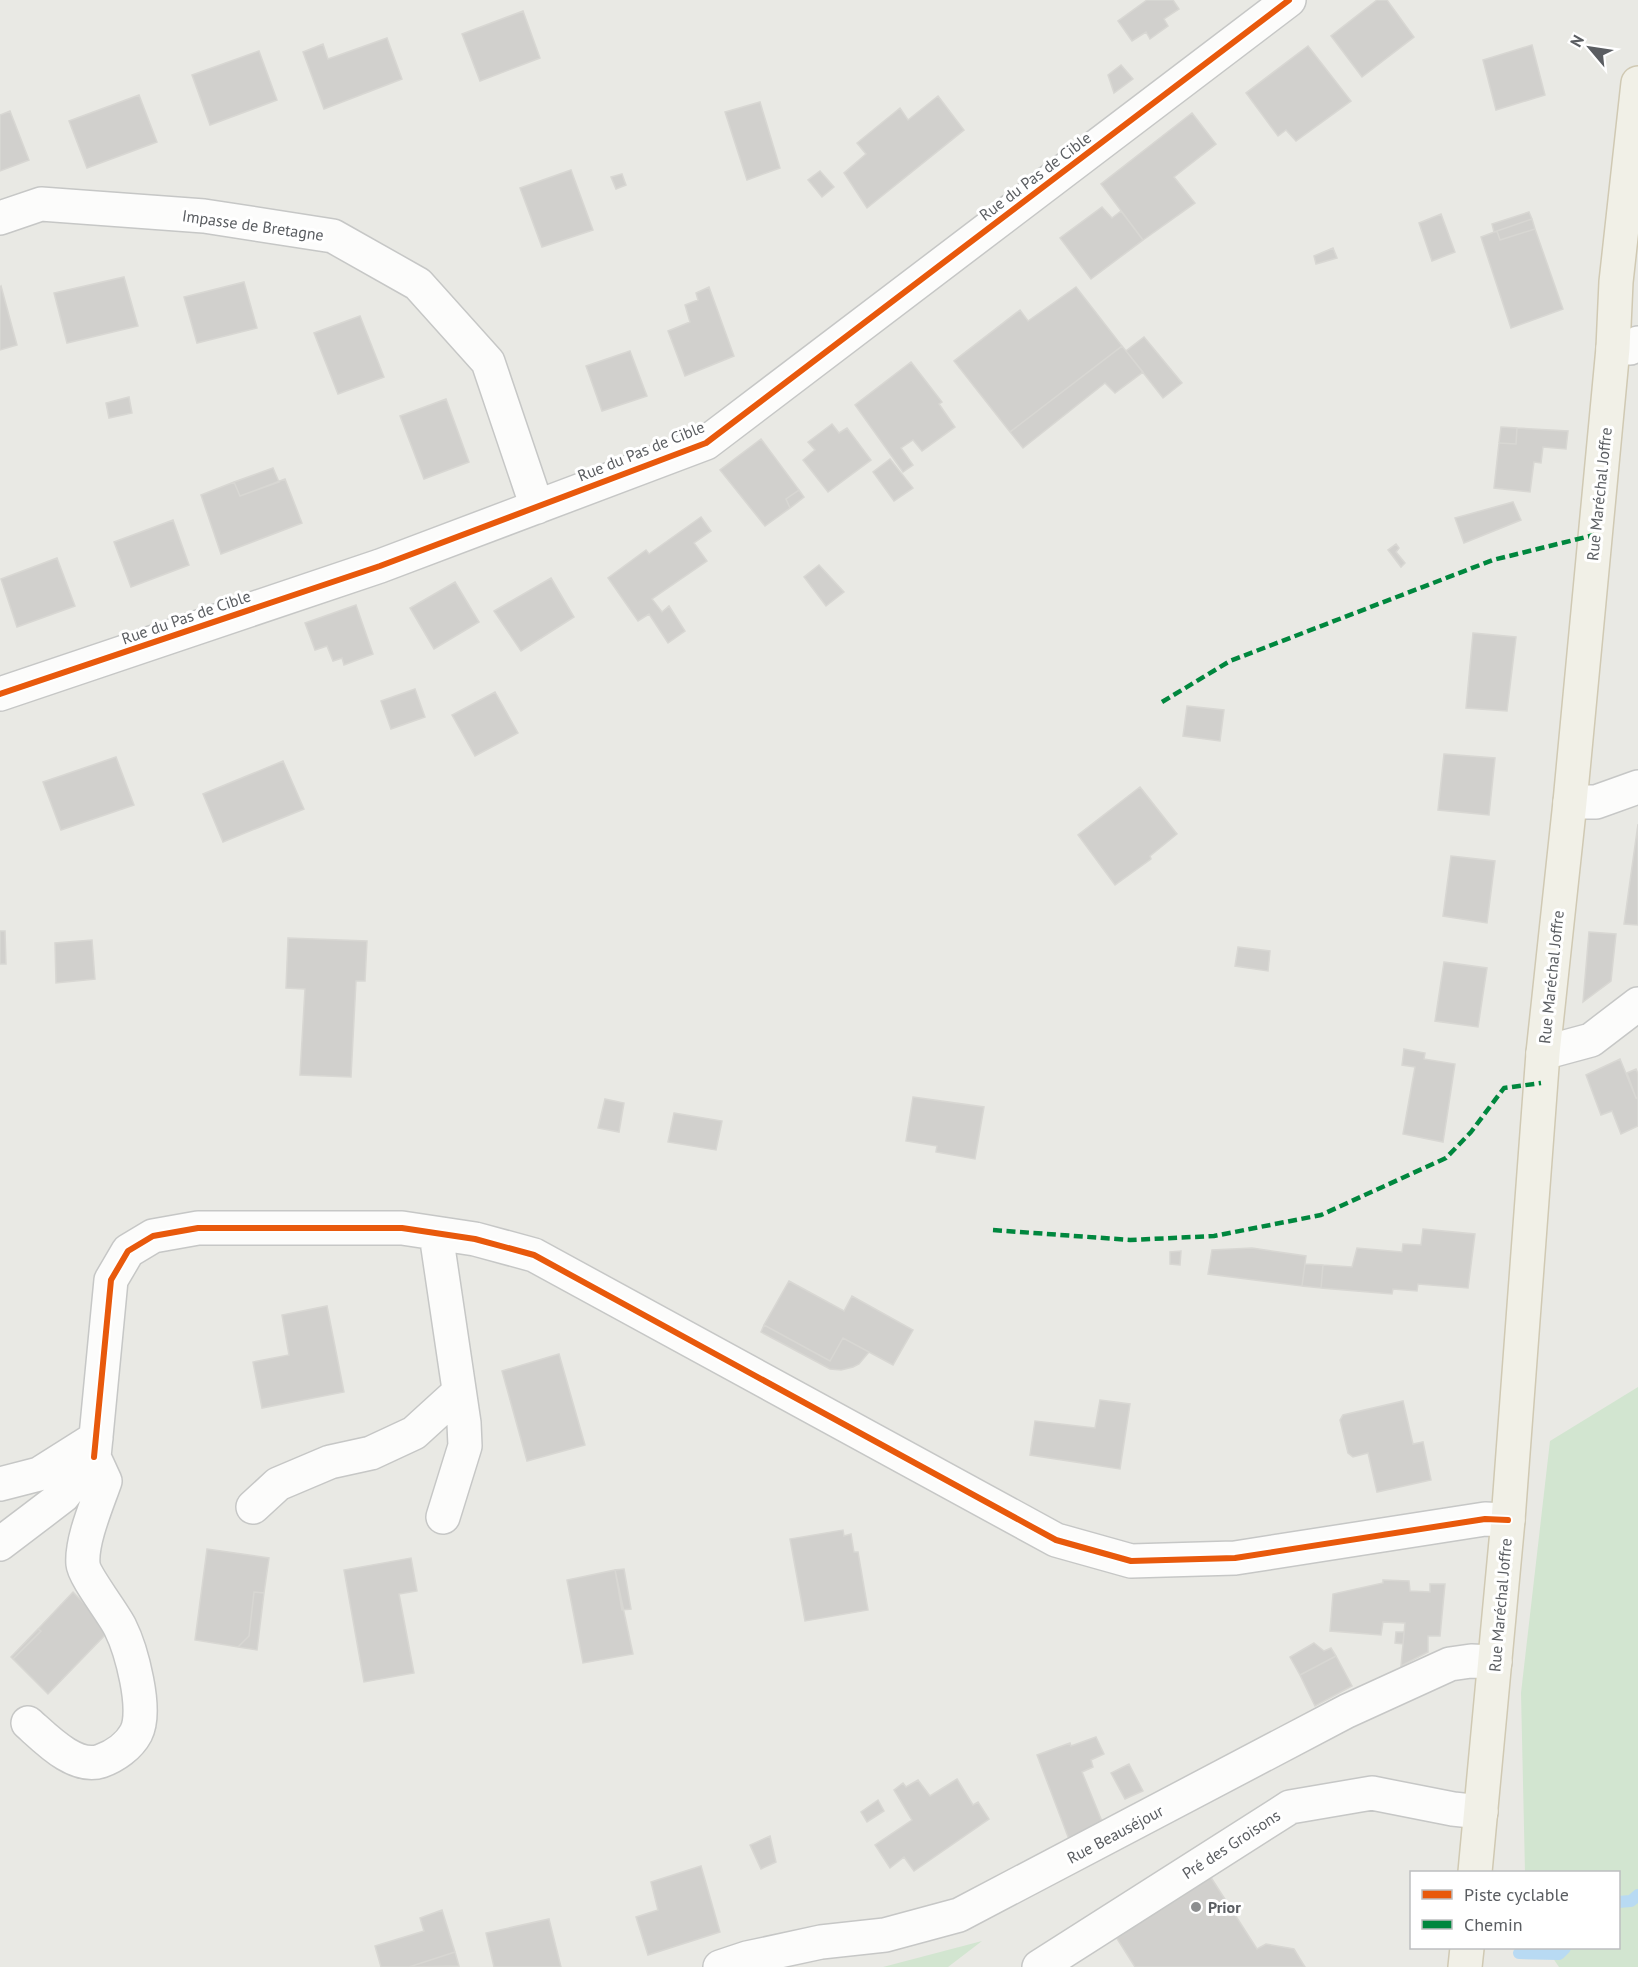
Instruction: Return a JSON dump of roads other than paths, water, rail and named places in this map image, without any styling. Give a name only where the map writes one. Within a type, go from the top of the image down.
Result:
[{"type":"main road","name":"Rue Maréchal Joffre","points":[[1475,1871],[1508,1520],[1543,1053],[1570,802],[1626,346],[1616,282],[1638,83]]},
{"type":"main road","points":[[1466,1967],[1467,1949]]},
{"type":"street","name":"Rue du Pas de Cible","points":[[0,694],[380,567],[706,443],[1288,0]]},
{"type":"street","name":"Impasse de Bretagne","points":[[0,218],[41,204],[204,216],[333,236],[418,284],[488,362],[537,507]]},
{"type":"street","points":[[1570,802],[1596,802],[1638,787]]},
{"type":"street","points":[[1543,1053],[1591,1040],[1638,1005]]},
{"type":"street","points":[[28,1722],[58,1750],[83,1761],[100,1762],[121,1751],[136,1731],[141,1705],[133,1661],[120,1627],[83,1566],[86,1543],[105,1481],[95,1448],[111,1280],[128,1251],[153,1236],[198,1228],[402,1228],[475,1239],[534,1255],[1056,1540],[1131,1561],[1235,1558],[1485,1519],[1508,1520]]},
{"type":"street","points":[[436,1234],[464,1423],[465,1446],[443,1517]]},
{"type":"street","points":[[254,1507],[278,1484],[330,1462],[371,1453],[414,1433],[459,1392]]},
{"type":"street","points":[[0,1484],[39,1474],[95,1448]]},
{"type":"street","points":[[0,1544],[63,1496],[95,1448]]},
{"type":"street","name":"Rue Beauséjour","points":[[720,1967],[747,1958],[820,1942],[885,1935],[959,1915],[1347,1712],[1450,1664],[1471,1661],[1495,1662]]},
{"type":"street","name":"Pré des Groisons","points":[[1039,1967],[1290,1807],[1372,1793],[1453,1809],[1482,1812]]},
{"type":"waterway","points":[[1620,1902],[1631,1901],[1638,1895]]},
{"type":"waterway","points":[[1519,1953],[1559,1954],[1564,1949]]},
{"type":"place","name":"Prior","points":[[1196,1907]]}]
